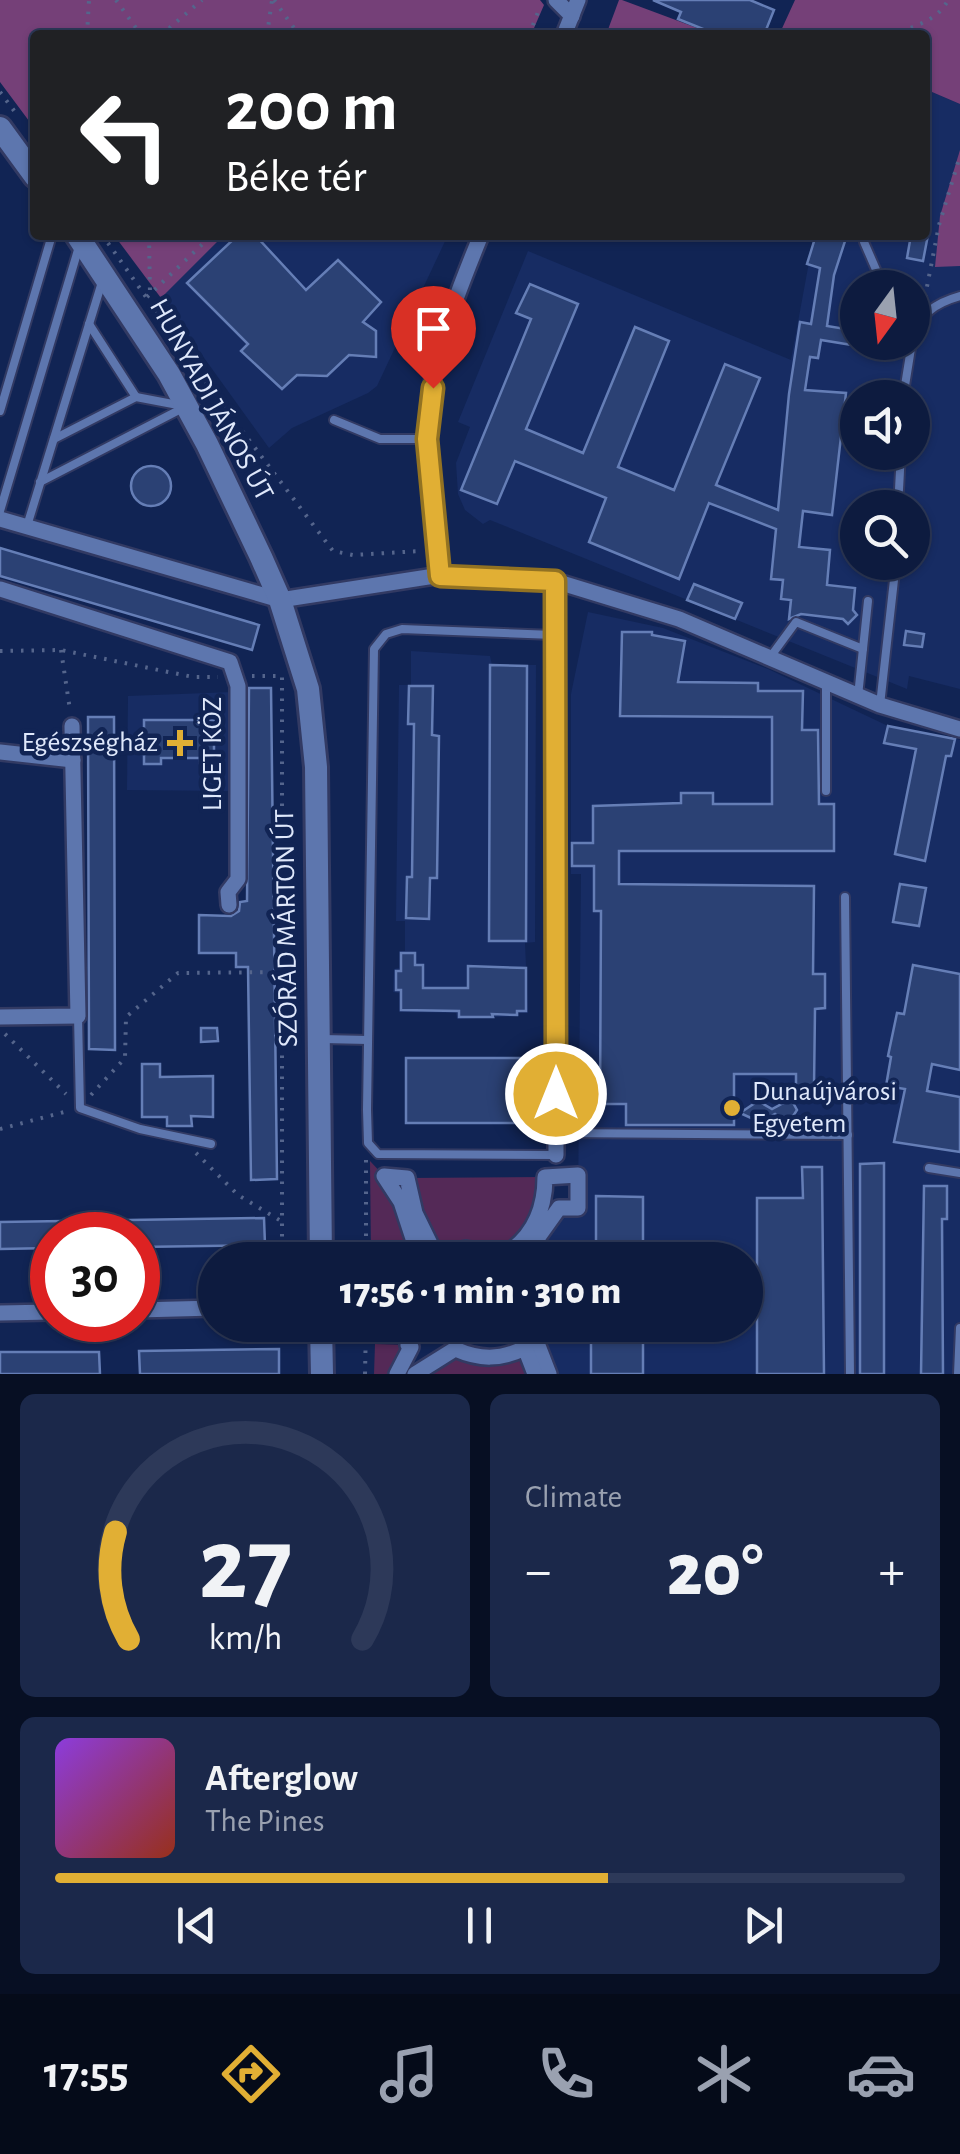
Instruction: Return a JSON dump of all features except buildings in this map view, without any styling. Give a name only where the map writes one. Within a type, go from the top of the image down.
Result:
[{"type":"street","points":[[557,6],[578,0]]},
{"type":"street","points":[[0,128],[30,169]]},
{"type":"street","name":"HUNYADI JÁNOS ÚT","points":[[88,240],[104,275],[187,406],[280,600]]},
{"type":"street","points":[[440,576],[427,439],[437,366],[451,308],[479,240]]},
{"type":"street","points":[[0,515],[280,600],[440,576],[555,581],[679,619],[880,705],[960,730]]},
{"type":"street","points":[[555,581],[556,1155]]},
{"type":"street","name":"LIGET KÖZ","points":[[0,589],[230,662],[236,676],[238,879],[228,892],[229,906]]},
{"type":"street","name":"SZÓRÁD MÁRTON ÚT","points":[[280,600],[308,688],[313,722],[320,1242]]},
{"type":"street","points":[[0,1017],[78,1016],[72,726]]},
{"type":"street","points":[[0,752],[73,760]]},
{"type":"street","points":[[523,1242],[540,1213],[545,1177],[578,1175],[578,1208],[559,1208],[536,1242]]},
{"type":"street","points":[[414,1242],[401,1202],[384,1176],[407,1178],[415,1214],[429,1242]]},
{"type":"street","points":[[160,1309],[198,1308]]},
{"type":"street","points":[[0,1313],[30,1312]]},
{"type":"street","points":[[321,1342],[322,1374]]},
{"type":"street","points":[[397,1374],[411,1347],[409,1342]]},
{"type":"street","points":[[537,1342],[549,1374]]},
{"type":"street","points":[[414,1374],[454,1349],[481,1358],[496,1358],[525,1348],[535,1374]]},
{"type":"lane","points":[[0,410],[51,240]]},
{"type":"lane","points":[[0,515],[86,240]]},
{"type":"lane","points":[[865,240],[876,270]]},
{"type":"lane","points":[[27,526],[104,275]]},
{"type":"lane","points":[[930,309],[937,302],[960,296]]},
{"type":"lane","points":[[89,324],[136,397]]},
{"type":"lane","points":[[54,439],[136,397],[187,406]]},
{"type":"lane","points":[[40,482],[187,406]]},
{"type":"lane","points":[[334,420],[380,439],[427,439]]},
{"type":"lane","points":[[880,705],[894,580]]},
{"type":"lane","points":[[858,696],[868,602]]},
{"type":"lane","points":[[771,656],[796,622],[863,649]]},
{"type":"lane","points":[[555,635],[402,628],[386,634],[374,650],[368,1143],[378,1154],[556,1155]]},
{"type":"lane","points":[[826,682],[826,791]]},
{"type":"lane","points":[[845,897],[850,1374]]},
{"type":"lane","points":[[78,1016],[80,1108],[123,1124],[211,1144]]},
{"type":"lane","points":[[318,1039],[368,1040]]},
{"type":"lane","points":[[556,1133],[848,1135]]},
{"type":"lane","points":[[929,1168],[960,1173]]},
{"type":"lane","points":[[958,1374],[960,1328]]},
{"type":"path","points":[[87,30],[88,0]]},
{"type":"path","points":[[116,0],[137,30]]},
{"type":"path","points":[[167,30],[202,0]]},
{"type":"path","points":[[268,30],[273,0]]},
{"type":"path","points":[[273,0],[295,30]]},
{"type":"path","points":[[905,30],[944,10],[948,0]]},
{"type":"path","points":[[532,27],[557,6]]},
{"type":"path","points":[[531,30],[557,6]]},
{"type":"path","points":[[930,274],[939,225],[960,156]]},
{"type":"path","points":[[90,240],[148,295],[215,396],[333,552],[439,550]]},
{"type":"path","points":[[148,295],[149,240]]},
{"type":"path","points":[[148,295],[207,240]]},
{"type":"path","points":[[61,650],[72,726]]},
{"type":"path","points":[[0,652],[61,650],[194,677],[282,676],[282,1242]]},
{"type":"path","points":[[0,1128],[80,1108],[125,1058],[126,1017],[178,973],[280,972]]},
{"type":"path","points":[[0,1028],[80,1108]]},
{"type":"path","points":[[182,1139],[238,1196],[281,1221]]},
{"type":"path","points":[[366,1150],[366,1242]]},
{"type":"path","points":[[365,1374],[366,1342]]},
{"type":"shaded area","points":[[0,0],[540,0],[544,5],[533,30],[30,30],[30,122],[0,82]]},
{"type":"shaded area","points":[[622,0],[703,30],[608,30]]},
{"type":"shaded area","points":[[795,0],[960,0],[960,104],[930,91],[930,30],[781,30]]},
{"type":"shaded area","points":[[930,91],[960,104],[960,234],[952,266],[960,266],[960,689],[909,676],[907,689],[490,520],[483,524],[465,510],[458,494],[456,463],[470,427],[458,422],[528,251],[791,360],[813,240],[930,240]]},
{"type":"shaded area","points":[[960,150],[960,266],[935,267],[940,216]]},
{"type":"shaded area","points":[[118,240],[219,240],[161,298]]},
{"type":"shaded area","points":[[219,240],[446,240],[377,386],[292,428],[269,448],[161,298]]},
{"type":"shaded area","points":[[588,612],[663,628],[768,669],[888,726],[960,740],[960,1374],[549,1374],[537,1342],[763,1342],[763,1242],[539,1242],[547,1223],[578,1207],[581,874],[571,874],[571,694]]},
{"type":"shaded area","points":[[411,651],[490,656],[492,665],[536,665],[535,942],[525,943],[528,1013],[519,1016],[457,1019],[456,1013],[399,1012],[399,993],[393,992],[399,951],[405,951],[405,921],[396,921],[399,685],[411,685]]},
{"type":"shaded area","name":"Egészségház","points":[[233,692],[233,791],[127,790],[128,696]]},
{"type":"shaded area","points":[[370,1161],[384,1176],[412,1242],[371,1242]]},
{"type":"shaded area","points":[[545,1177],[545,1194],[519,1242],[431,1242],[407,1178]]},
{"type":"shaded area","points":[[375,1344],[408,1345],[397,1374],[374,1374]]},
{"type":"shaded area","points":[[525,1348],[535,1374],[415,1374],[455,1349],[468,1355]]},
{"type":"place","name":"Egészségház","points":[[180,743]]},
{"type":"place","name":"Dunaújvárosi Egyetem","points":[[732,1108]]},
{"type":"route","points":[[433,388],[427,439],[440,576],[555,581],[556,1094]]}]
